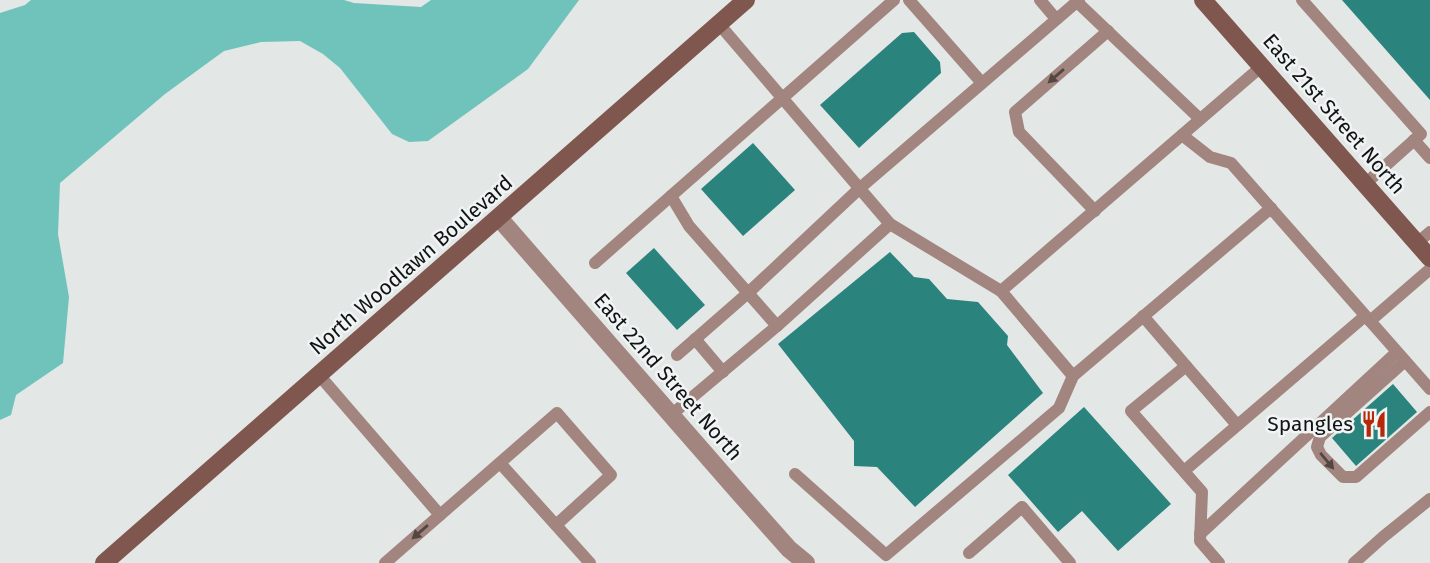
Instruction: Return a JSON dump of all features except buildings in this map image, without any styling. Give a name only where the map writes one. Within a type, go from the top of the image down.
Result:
[{"type":"main road","name":"North Woodlawn Boulevard","points":[[104,563],[746,0]]},
{"type":"main road","name":"East 21st Street North","points":[[1203,0],[1365,184],[1423,238],[1430,258]]},
{"type":"street","name":"East 22nd Street North","points":[[499,218],[789,549],[806,563]]},
{"type":"lane","points":[[595,263],[894,0]]},
{"type":"lane","points":[[909,0],[982,83]]},
{"type":"lane","points":[[1040,0],[1056,19]]},
{"type":"lane","points":[[1302,0],[1422,137],[1430,158]]},
{"type":"lane","points":[[677,355],[860,188],[1078,1],[1200,119]]},
{"type":"lane","points":[[719,24],[890,224],[1001,291],[1073,376]]},
{"type":"lane","points":[[1095,211],[1019,132],[1014,112],[1108,31]]},
{"type":"lane","points":[[1001,291],[1262,66]]},
{"type":"lane","points":[[1182,135],[1210,157],[1231,163],[1430,389]]},
{"type":"lane","points":[[1365,184],[1422,137]]},
{"type":"lane","points":[[671,197],[689,226],[776,326]]},
{"type":"lane","points":[[795,474],[887,555],[1059,408],[1073,376],[1271,208]]},
{"type":"lane","points":[[671,415],[890,224]]},
{"type":"lane","points":[[1184,471],[1430,269]]},
{"type":"lane","points":[[1143,316],[1237,425]]},
{"type":"lane","points":[[695,339],[723,372]]},
{"type":"lane","points":[[1401,357],[1320,437],[1317,447],[1343,477],[1356,477],[1430,412]]},
{"type":"lane","points":[[1200,534],[1401,357]]},
{"type":"lane","points":[[1186,366],[1131,411],[1202,492],[1200,541],[1219,563],[1204,563]]},
{"type":"lane","points":[[319,375],[440,515]]},
{"type":"lane","points":[[385,563],[557,413],[611,475],[556,525]]},
{"type":"lane","points":[[500,463],[590,563]]},
{"type":"lane","points":[[1353,563],[1430,499]]},
{"type":"lane","points":[[969,553],[1022,507],[1070,563]]},
{"type":"water","points":[[31,0],[344,0],[421,7],[431,0],[579,0],[528,69],[428,141],[409,142],[392,134],[340,68],[300,41],[261,42],[224,51],[165,94],[60,183],[58,234],[69,297],[63,363],[16,395],[11,415],[0,420],[0,13],[25,5]]},
{"type":"place","name":"Spangles","points":[[1374,424]]}]
